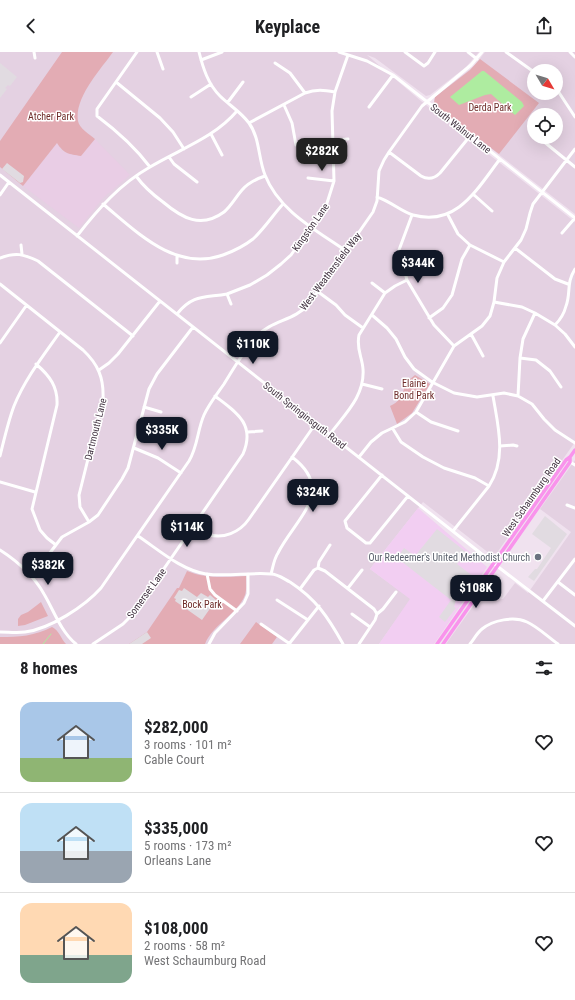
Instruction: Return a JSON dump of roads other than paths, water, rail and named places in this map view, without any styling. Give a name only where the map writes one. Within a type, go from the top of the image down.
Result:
[{"type":"main road","name":"West Schaumburg Road","points":[[443,644],[566,460],[575,450]]},
{"type":"main road","name":"West Schaumburg Road","points":[[437,644],[570,462],[570,457]]},
{"type":"street","points":[[34,52],[35,58]]},
{"type":"street","points":[[137,52],[97,109],[96,113],[97,116],[129,142],[150,167]]},
{"type":"street","points":[[157,52],[163,69]]},
{"type":"street","points":[[199,52],[205,74],[211,84],[219,95],[249,123],[256,136],[265,176],[271,189],[283,204],[293,213],[346,251]]},
{"type":"street","points":[[201,60],[222,52]]},
{"type":"street","name":"South Walnut Lane","points":[[339,52],[372,64],[393,75],[575,218]]},
{"type":"street","points":[[405,52],[425,66],[435,52]]},
{"type":"street","points":[[468,52],[477,59]]},
{"type":"street","name":"West Weathersfield Way","points":[[0,632],[25,632],[41,627],[79,608],[99,590],[194,454],[204,414],[238,362],[259,334],[270,326],[292,317],[309,304],[371,215],[378,197],[379,171],[389,152],[422,106],[471,66],[482,52]]},
{"type":"street","points":[[506,52],[527,67]]},
{"type":"street","points":[[570,52],[575,57]]},
{"type":"street","name":"Kingston Lane","points":[[177,314],[184,306],[193,300],[227,294],[250,286],[267,275],[290,255],[327,203],[334,180],[331,120],[335,92],[348,55]]},
{"type":"street","points":[[275,63],[290,73],[305,93]]},
{"type":"street","points":[[369,107],[393,75]]},
{"type":"street","points":[[116,82],[160,118],[173,132],[184,149]]},
{"type":"street","points":[[228,102],[243,82]]},
{"type":"street","points":[[190,97],[211,84]]},
{"type":"street","points":[[249,123],[305,93],[314,90],[335,92]]},
{"type":"street","points":[[563,99],[575,117]]},
{"type":"street","points":[[284,105],[292,123],[296,145]]},
{"type":"street","points":[[77,236],[103,204],[136,176],[211,134],[228,121],[237,111]]},
{"type":"street","points":[[211,134],[222,155]]},
{"type":"street","points":[[389,152],[421,176],[431,179],[440,173],[470,136]]},
{"type":"street","points":[[333,140],[348,139]]},
{"type":"street","points":[[547,144],[575,167]]},
{"type":"street","points":[[359,457],[371,442],[382,433],[405,422],[416,412],[454,346],[482,326],[490,316],[494,302],[497,278],[504,262],[515,248],[526,229],[533,204],[575,149]]},
{"type":"street","points":[[169,157],[174,164],[197,182]]},
{"type":"street","points":[[378,197],[387,200],[412,215],[435,218],[448,215],[465,203],[500,159]]},
{"type":"street","name":"South Springinsguth Road","points":[[0,175],[495,565],[575,626]]},
{"type":"street","points":[[136,176],[147,190],[177,214],[197,220],[212,218],[223,212],[232,204],[248,184],[265,176]]},
{"type":"street","points":[[308,178],[334,180]]},
{"type":"street","points":[[0,195],[9,182]]},
{"type":"street","points":[[473,194],[492,211]]},
{"type":"street","points":[[103,204],[152,243],[162,249],[177,256],[214,258],[239,248],[255,237],[283,204]]},
{"type":"street","points":[[412,215],[399,250],[407,280],[429,318],[454,346]]},
{"type":"street","points":[[448,215],[458,234],[470,245],[504,262]]},
{"type":"street","points":[[562,233],[575,218]]},
{"type":"street","points":[[21,245],[22,254]]},
{"type":"street","points":[[429,318],[443,308],[452,295],[462,259],[470,245]]},
{"type":"street","points":[[515,248],[555,279],[568,284]]},
{"type":"street","points":[[0,258],[9,254],[22,254],[38,261],[132,336]]},
{"type":"street","points":[[402,261],[424,254]]},
{"type":"street","points":[[176,263],[177,256]]},
{"type":"street","points":[[555,326],[562,317],[567,305],[568,284],[575,269]]},
{"type":"street","points":[[330,434],[355,402],[362,384],[363,370],[357,342],[359,335],[385,293],[407,280]]},
{"type":"street","points":[[372,283],[385,293]]},
{"type":"street","name":"Dartmouth Lane","points":[[0,284],[86,354],[99,370],[103,384],[103,399],[79,495],[80,508],[88,522]]},
{"type":"street","points":[[317,291],[336,304],[345,315],[363,328]]},
{"type":"street","points":[[227,294],[231,304]]},
{"type":"street","points":[[99,370],[113,360],[160,301]]},
{"type":"street","points":[[494,302],[522,307],[535,313],[555,326],[575,347]]},
{"type":"street","points":[[0,343],[26,306]]},
{"type":"street","points":[[518,396],[520,358],[523,339],[535,313]]},
{"type":"street","points":[[372,315],[387,328],[396,339],[405,357],[414,369],[432,382],[454,393],[477,397],[504,394],[518,396],[532,404],[555,430],[575,443]]},
{"type":"street","points":[[30,575],[43,562],[62,537],[88,522],[102,510],[128,468],[149,389],[157,374],[193,327]]},
{"type":"street","points":[[0,456],[2,440],[13,407],[36,364],[60,332]]},
{"type":"street","points":[[471,334],[483,356]]},
{"type":"street","points":[[520,358],[536,360],[550,371],[561,387]]},
{"type":"street","points":[[36,364],[47,373],[52,381],[57,392],[57,409],[35,492],[32,509],[37,525],[47,538],[56,545]]},
{"type":"street","points":[[362,384],[382,390]]},
{"type":"street","points":[[215,396],[238,414],[245,423],[248,432],[262,431]]},
{"type":"street","points":[[453,531],[489,486],[494,478],[497,468],[500,446],[493,396]]},
{"type":"street","points":[[144,407],[161,412]]},
{"type":"street","points":[[416,412],[431,422],[458,431]]},
{"type":"street","points":[[193,526],[206,534],[217,536],[226,535],[239,530],[249,519],[316,423]]},
{"type":"street","points":[[393,429],[400,442],[423,457],[444,468],[475,478],[489,486]]},
{"type":"street","name":"Somerset Lane","points":[[93,644],[128,619],[240,458],[246,444],[248,432]]},
{"type":"street","points":[[500,446],[518,446]]},
{"type":"street","points":[[134,448],[158,458],[181,473]]},
{"type":"street","points":[[271,574],[278,553],[310,503],[312,486],[302,465],[292,457]]},
{"type":"street","points":[[570,462],[575,465]]},
{"type":"street","points":[[382,475],[345,521],[347,528],[366,542],[370,543],[408,496]]},
{"type":"street","points":[[0,482],[35,492]]},
{"type":"street","points":[[312,486],[330,485]]},
{"type":"street","points":[[567,505],[575,508]]},
{"type":"street","points":[[138,536],[171,559],[192,570],[207,574],[271,574],[284,578],[300,589],[319,606],[330,620],[343,644]]},
{"type":"street","points":[[300,589],[314,570],[318,568],[319,562],[330,545]]},
{"type":"street","points":[[0,550],[15,560],[30,575],[43,592],[67,635],[76,644]]},
{"type":"street","points":[[544,601],[575,559]]},
{"type":"street","points":[[318,568],[325,571],[348,588],[374,609],[377,614]]},
{"type":"street","points":[[348,588],[362,570]]},
{"type":"street","points":[[207,574],[210,589],[215,595],[236,611]]},
{"type":"street","points":[[209,644],[215,633],[244,603],[248,594],[248,574]]},
{"type":"street","points":[[558,582],[575,595]]},
{"type":"street","points":[[359,644],[377,614],[383,609],[396,592]]},
{"type":"street","points":[[278,600],[308,620]]},
{"type":"street","points":[[261,624],[290,644],[319,606]]},
{"type":"street","points":[[352,614],[370,627]]},
{"type":"street","points":[[470,644],[477,634],[486,627],[495,622],[512,619],[522,620],[534,626],[558,644]]},
{"type":"waterway","points":[[43,644],[51,634]]},
{"type":"place","name":"Our Redeemer's United Methodist Church","points":[[538,557]]},
{"type":"park label","name":"Derda Park","points":[[490,107]]},
{"type":"park label","name":"Atcher Park","points":[[51,116]]},
{"type":"park label","name":"Elaine Bond Park","points":[[414,388]]},
{"type":"park label","name":"Bock Park","points":[[202,604]]}]
